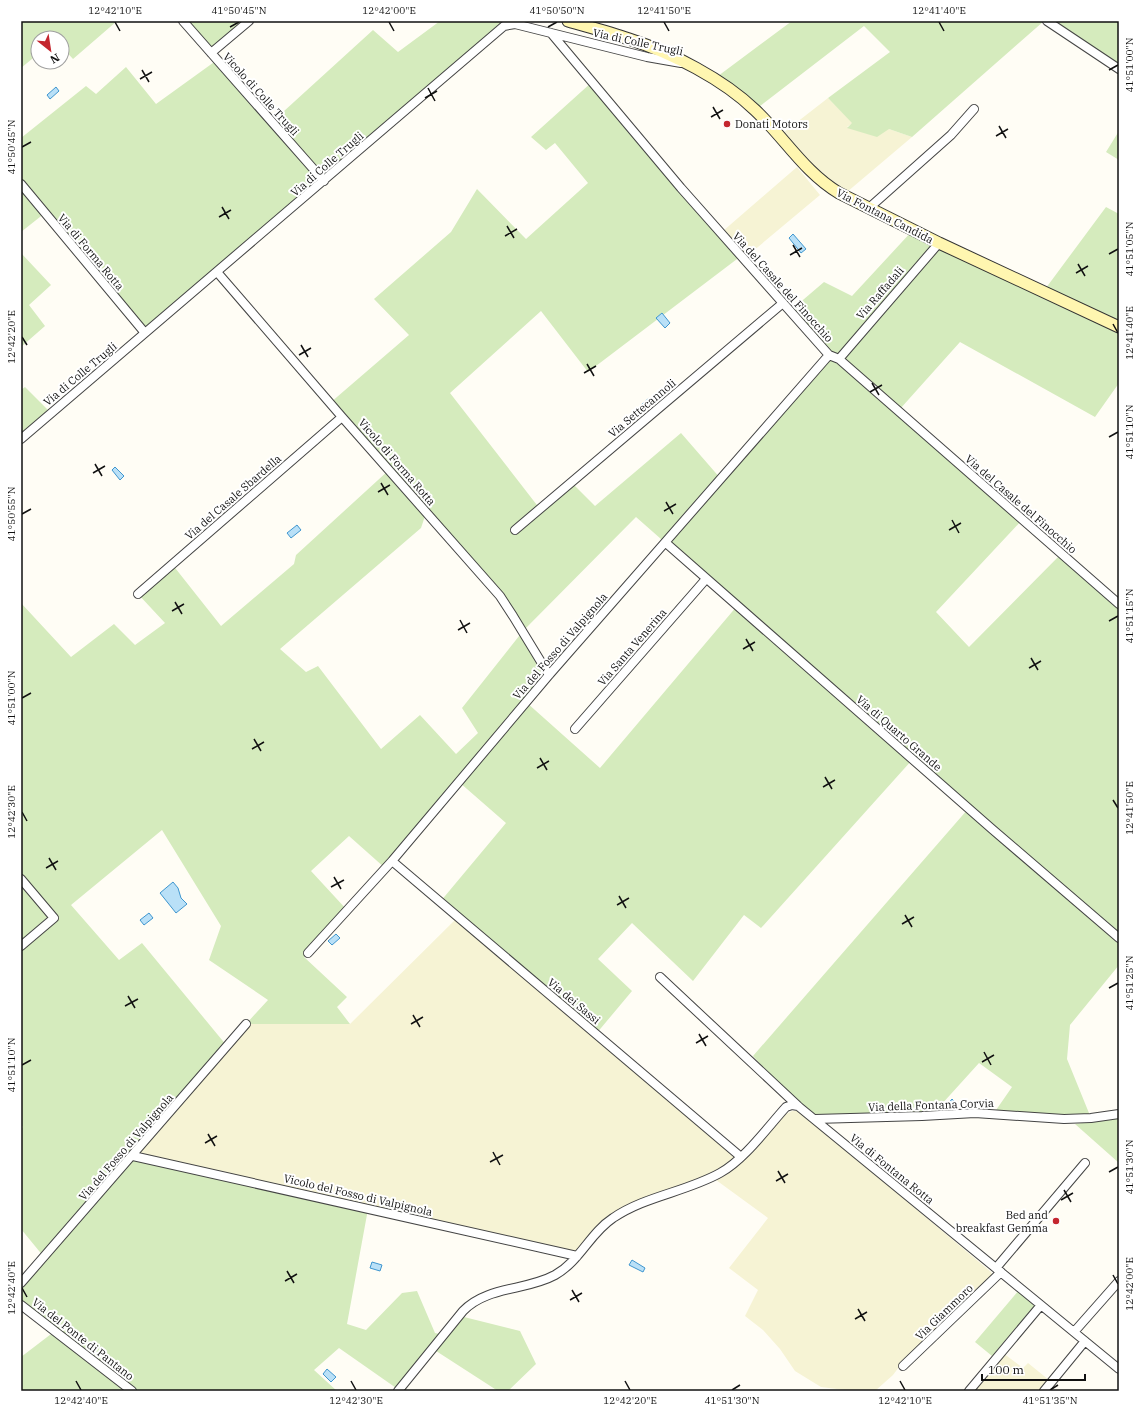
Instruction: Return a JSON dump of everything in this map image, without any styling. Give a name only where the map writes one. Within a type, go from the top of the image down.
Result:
[{"type":"main road","name":"Via Fontana Candida","points":[[568,21],[639,42],[686,63],[732,91],[745,101],[773,128],[801,162],[825,184],[843,196],[1119,327]]},
{"type":"street","name":"Vicolo di Colle Trugli","points":[[183,21],[324,181]]},
{"type":"street","points":[[211,54],[248,21]]},
{"type":"street","points":[[514,21],[531,28]]},
{"type":"street","points":[[1047,21],[1119,69]]},
{"type":"street","name":"Via di Colle Trugli","points":[[21,439],[324,181],[500,28],[508,24],[512,24],[647,57],[686,63]]},
{"type":"street","name":"Via del Casale del Finocchio","points":[[551,33],[681,188],[830,355],[839,359],[1119,604]]},
{"type":"street","points":[[869,208],[947,139],[974,109]]},
{"type":"street","name":"Via di Forma Rotta","points":[[21,184],[145,333]]},
{"type":"street","name":"Via Raffadali","points":[[839,359],[939,242]]},
{"type":"street","name":"Vicolo di Forma Rotta","points":[[217,272],[501,598],[549,675]]},
{"type":"street","name":"Via Settecannoli","points":[[515,530],[782,303]]},
{"type":"street","name":"Via del Fosso di Valpignola","points":[[308,953],[392,861],[549,675],[830,355]]},
{"type":"street","name":"Via del Casale Sbardella","points":[[138,594],[342,417]]},
{"type":"street","name":"Via di Quarto Grande","points":[[666,543],[992,830],[1119,938]]},
{"type":"street","name":"Via Santa Venerina","points":[[575,729],[706,579]]},
{"type":"street","name":"Via dei Sassi","points":[[392,861],[741,1157]]},
{"type":"street","points":[[21,879],[54,918],[21,946]]},
{"type":"street","name":"Via di Fontana Rotta","points":[[660,977],[798,1106],[1119,1369]]},
{"type":"street","name":"Via del Fosso di Valpignola","points":[[21,1283],[133,1156],[246,1024]]},
{"type":"street","points":[[398,1391],[471,1304],[489,1295],[534,1283],[550,1277],[566,1268],[600,1228],[616,1216],[640,1204],[712,1177],[729,1168],[786,1108],[792,1105],[798,1106]]},
{"type":"street","name":"Via della Fontana Corvia","points":[[815,1119],[922,1116],[979,1112],[1064,1119],[1091,1118],[1119,1114]]},
{"type":"street","name":"Vicolo del Fosso di Valpignola","points":[[133,1156],[577,1256]]},
{"type":"street","name":"Via Giammoro","points":[[903,1366],[998,1270],[1085,1163]]},
{"type":"street","points":[[1074,1332],[1119,1280]]},
{"type":"street","name":"Via del Ponte di Pantano","points":[[21,1305],[132,1391]]},
{"type":"street","points":[[969,1391],[1041,1305]]},
{"type":"street","points":[[1044,1391],[1085,1341]]},
{"type":"shaded area","points":[[828,98],[853,123],[847,127],[889,129],[912,137],[847,192],[808,163],[805,156],[801,156],[783,133]]},
{"type":"shaded area","points":[[797,167],[820,195],[746,257],[723,231]]},
{"type":"shaded area","points":[[458,917],[739,1155],[720,1170],[630,1206],[581,1249],[574,1252],[413,1214],[141,1155],[140,1150],[251,1024],[350,1024]]},
{"type":"shaded area","points":[[792,1111],[797,1111],[804,1115],[991,1272],[992,1275],[899,1367],[893,1375],[875,1391],[853,1391],[821,1387],[795,1371],[780,1349],[763,1330],[745,1316],[758,1290],[729,1268],[768,1218],[716,1180],[740,1163],[786,1114]]},
{"type":"shaded area","points":[[1003,1353],[1023,1368],[1028,1363],[1049,1380],[1040,1391],[972,1391]]},
{"type":"green space","points":[[21,21],[117,21],[73,59],[70,56],[70,30],[30,30],[30,61],[21,68]]},
{"type":"green space","points":[[183,21],[249,21],[211,53]]},
{"type":"green space","points":[[440,21],[499,21],[506,25],[145,333],[45,213],[21,232],[21,138],[86,86],[96,94],[126,67],[156,104],[217,60],[272,122],[373,30],[398,52]]},
{"type":"green space","points":[[792,21],[1044,21],[912,137],[889,129],[877,137],[847,128],[852,123],[828,98],[890,52],[864,26],[755,110],[714,79]]},
{"type":"green space","points":[[1047,21],[1119,21],[1119,69]]},
{"type":"green space","points":[[592,82],[741,256],[588,372],[541,311],[450,393],[540,509],[571,482],[595,506],[681,433],[721,479],[829,355],[790,311],[824,282],[852,296],[913,230],[1043,292],[1106,207],[1119,214],[1119,383],[1095,417],[960,342],[900,409],[1022,520],[936,612],[969,647],[1061,554],[1119,604],[1119,965],[1070,1025],[1067,1059],[1091,1118],[994,1113],[1012,1087],[979,1063],[931,1116],[815,1119],[798,1106],[753,1056],[968,809],[912,760],[761,928],[744,915],[693,981],[632,923],[598,959],[632,991],[596,1034],[440,902],[506,823],[459,782],[385,868],[349,836],[311,871],[347,910],[304,957],[347,997],[337,1007],[350,1024],[246,1024],[268,1000],[209,960],[221,926],[162,830],[71,905],[119,960],[142,943],[227,1046],[133,1155],[368,1209],[347,1324],[366,1330],[402,1293],[417,1291],[435,1333],[444,1335],[460,1316],[520,1331],[536,1364],[508,1391],[498,1391],[433,1349],[399,1390],[339,1348],[314,1370],[337,1391],[21,1391],[21,1357],[55,1331],[21,1305],[21,1283],[44,1257],[21,1229],[21,1129],[23,1127],[21,1125],[21,603],[71,657],[114,624],[135,645],[165,623],[138,594],[172,564],[221,626],[294,564],[296,555],[389,470],[330,403],[409,335],[374,299],[451,232],[477,189],[526,239],[588,183],[555,143],[546,150],[531,137]],"holes":[[[426,513],[523,631],[462,708],[478,733],[456,754],[420,715],[381,749],[318,666],[306,672],[280,649],[421,528]],[[636,517],[737,606],[600,768],[526,702],[549,675],[523,631]]]},
{"type":"green space","points":[[1119,131],[1119,160],[1106,152]]},
{"type":"green space","points":[[21,253],[51,285],[29,305],[45,326],[21,347]]},
{"type":"green space","points":[[25,387],[51,413],[21,439],[21,390]]},
{"type":"green space","points":[[1119,1118],[1119,1163],[1075,1124]]},
{"type":"green space","points":[[1019,1290],[1036,1304],[992,1356],[975,1342]]},
{"type":"water","points":[[56,87],[59,91],[50,99],[47,95]]},
{"type":"water","points":[[793,234],[806,249],[801,253],[789,238]]},
{"type":"water","points":[[662,313],[670,323],[665,328],[656,318]]},
{"type":"water","points":[[649,398],[653,402],[643,412],[639,407]]},
{"type":"water","points":[[115,467],[124,476],[120,480],[112,470]]},
{"type":"water","points":[[297,525],[301,530],[291,538],[287,533]]},
{"type":"water","points":[[173,882],[178,888],[181,898],[187,904],[176,913],[160,893]]},
{"type":"water","points":[[149,913],[153,918],[144,925],[140,920]]},
{"type":"water","points":[[336,934],[340,938],[332,945],[328,941]]},
{"type":"water","points":[[952,1099],[956,1103],[949,1111],[945,1107]]},
{"type":"water","points":[[632,1260],[645,1268],[643,1272],[629,1265]]},
{"type":"water","points":[[372,1262],[382,1265],[380,1271],[370,1268]]},
{"type":"water","points":[[327,1369],[336,1377],[331,1382],[323,1374]]},
{"type":"place","name":"Donati Motors","points":[[727,124]]},
{"type":"place","name":"Bed and breakfast Gemma","points":[[1056,1221]]}]
